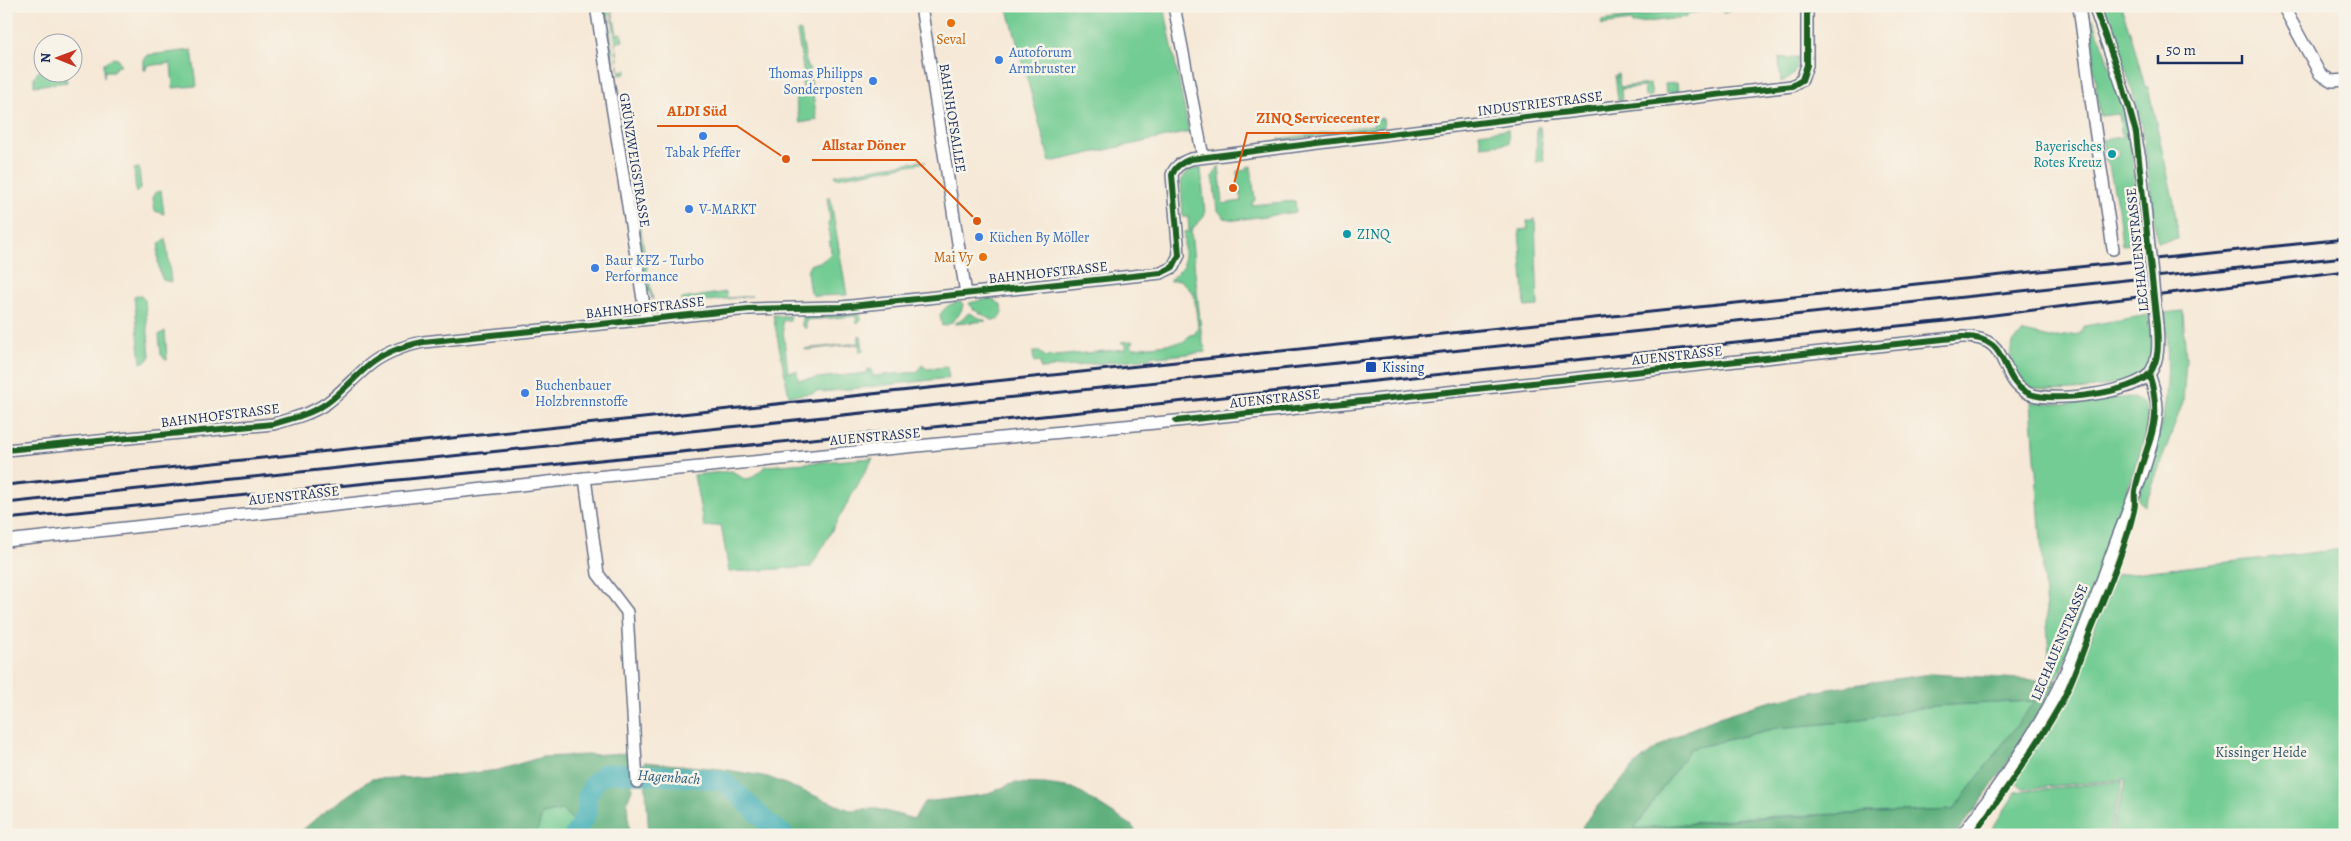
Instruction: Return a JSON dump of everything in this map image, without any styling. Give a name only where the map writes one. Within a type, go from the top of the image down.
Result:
[{"type":"street","name":"GRÜNZWEIGSTRASSE","points":[[596,6],[646,318]]},
{"type":"street","name":"BAHNHOFSALLEE","points":[[921,6],[966,294]]},
{"type":"street","points":[[1174,6],[1204,157]]},
{"type":"street","name":"INDUSTRIESTRASSE","points":[[1204,157],[1792,86],[1802,80],[1807,65],[1807,6]]},
{"type":"street","name":"LECHAUENSTRASSE","points":[[2080,6],[2094,122],[2114,249]]},
{"type":"street","name":"LECHAUENSTRASSE","points":[[1962,835],[1993,793],[2042,718],[2062,682],[2122,525],[2150,444],[2157,410],[2156,393],[2149,374],[2157,357],[2157,325],[2140,158],[2122,79],[2094,6]]},
{"type":"street","points":[[2283,6],[2320,74],[2332,81],[2345,80]]},
{"type":"street","name":"BAHNHOFSTRASSE","points":[[6,450],[273,424],[310,413],[326,403],[369,365],[404,347],[424,342],[749,309],[842,307],[1161,273],[1173,267],[1179,255],[1172,175],[1174,170],[1183,161],[1204,157]]},
{"type":"street","name":"AUENSTRASSE","points":[[6,541],[584,478],[1176,421],[1962,337],[1978,337],[1992,343],[2016,384],[2027,393],[2041,398],[2122,390],[2136,384],[2149,374]]},
{"type":"street","points":[[584,478],[598,574],[627,612],[637,782]]},
{"type":"green space","points":[[604,6],[608,6],[614,69],[611,70]]},
{"type":"green space","points":[[611,6],[617,34],[621,33],[623,41],[616,43]]},
{"type":"green space","points":[[1007,6],[1164,6],[1189,132],[1050,162]]},
{"type":"green space","points":[[1709,6],[1730,6],[1731,11],[1723,13],[1722,8],[1687,14],[1687,17],[1632,24],[1631,21],[1602,25],[1601,21]]},
{"type":"green space","points":[[2103,6],[2121,6],[2145,87],[2148,87],[2174,203],[2178,239],[2157,242],[2142,124],[2126,70]]},
{"type":"green space","points":[[2093,19],[2119,93],[2131,141],[2140,243],[2122,245],[2118,208],[2109,166],[2105,160],[2102,140],[2122,137],[2119,114],[2100,116],[2087,21]],"holes":[[[2118,149],[2118,157],[2106,158],[2105,151]]]},
{"type":"green space","points":[[797,32],[801,32],[807,68],[809,68],[817,120],[800,123],[795,97],[805,95],[802,82],[805,81]]},
{"type":"green space","points":[[192,50],[197,86],[173,88],[171,63],[146,66],[146,70],[144,70],[144,60],[148,55]]},
{"type":"green space","points":[[1798,57],[1797,66],[1792,76],[1781,82],[1779,58]]},
{"type":"green space","points":[[113,58],[118,59],[121,66],[117,66],[113,71],[105,71],[104,78],[104,63]]},
{"type":"green space","points":[[618,60],[620,71],[627,70],[625,74],[620,75]]},
{"type":"green space","points":[[1618,74],[1620,87],[1650,84],[1652,96],[1645,97],[1644,87],[1621,89],[1622,100],[1618,100],[1615,75]]},
{"type":"green space","points":[[34,82],[67,82],[34,86]]},
{"type":"green space","points":[[1677,83],[1678,92],[1666,93],[1665,84]]},
{"type":"green space","points":[[618,92],[653,300],[646,286],[616,97]]},
{"type":"green space","points":[[1383,118],[1384,128],[1279,141],[1279,139],[1374,125],[1374,120]]},
{"type":"green space","points":[[1537,127],[1540,127],[1544,161],[1536,162]]},
{"type":"green space","points":[[1508,129],[1509,143],[1481,146],[1479,133]]},
{"type":"green space","points":[[918,161],[926,162],[836,178],[835,175]]},
{"type":"green space","points":[[1219,166],[1223,204],[1241,201],[1237,171],[1247,170],[1247,167],[1251,166],[1255,200],[1251,205],[1295,201],[1296,212],[1236,220],[1224,218],[1217,209],[1213,176]]},
{"type":"green space","points":[[139,168],[141,188],[136,193],[134,169]]},
{"type":"green space","points":[[1201,168],[1205,214],[1191,232],[1202,340],[1206,352],[1159,357],[1152,355],[1150,358],[1063,367],[1054,366],[1053,368],[1041,369],[1040,362],[1034,363],[1033,352],[1038,351],[1046,357],[1125,349],[1127,346],[1121,342],[1134,341],[1131,345],[1134,348],[1183,342],[1190,335],[1195,334],[1198,327],[1194,294],[1180,280],[1169,281],[1184,266],[1184,232],[1189,231],[1188,217],[1183,217],[1181,181],[1189,170]]},
{"type":"green space","points":[[161,191],[164,214],[155,211],[153,198],[155,193]]},
{"type":"green space","points":[[830,196],[847,295],[814,296],[810,292],[809,266],[820,262],[831,253],[827,197]]},
{"type":"green space","points":[[1535,219],[1538,306],[1525,307],[1519,230],[1528,229],[1527,221]]},
{"type":"green space","points":[[166,239],[171,282],[163,280],[158,262],[160,243]]},
{"type":"green space","points":[[726,292],[727,298],[752,296],[682,304],[682,299]]},
{"type":"green space","points":[[134,296],[141,296],[145,300],[150,356],[148,360],[141,363]]},
{"type":"green space","points":[[990,298],[1000,304],[1003,312],[999,319],[992,320],[973,309],[969,303]]},
{"type":"green space","points":[[960,302],[963,304],[959,315],[949,324],[942,326],[940,315],[942,312],[951,304]]},
{"type":"green space","points":[[2183,311],[2186,360],[2183,402],[2145,506],[2139,501],[2139,496],[2161,425],[2166,397],[2165,313]]},
{"type":"green space","points":[[860,313],[860,321],[857,324],[856,316],[806,320],[806,329],[802,326],[802,315]]},
{"type":"green space","points":[[969,313],[986,321],[955,324]]},
{"type":"green space","points":[[773,315],[790,316],[790,320],[782,321],[788,372],[797,371],[798,380],[867,373],[867,370],[871,369],[873,376],[917,372],[922,365],[927,369],[947,367],[949,378],[823,392],[817,391],[789,396]]},
{"type":"green space","points":[[2148,315],[2152,350],[2148,364],[2137,376],[2122,382],[2080,390],[2038,389],[2029,386],[2020,379],[2011,357],[2011,348],[2014,341],[2024,332],[2050,338],[2079,334],[2084,326]]},
{"type":"green space","points":[[165,331],[167,360],[161,355],[159,335]]},
{"type":"green space","points":[[859,335],[861,336],[863,350],[860,353],[859,344],[805,350],[859,343]]},
{"type":"green space","points":[[2130,397],[2142,404],[2148,412],[2145,437],[2095,585],[2060,673],[2055,680],[2051,681],[2031,402],[2062,404]]},
{"type":"green space","points":[[873,458],[811,567],[729,572],[721,525],[704,527],[694,475],[732,471],[744,479],[751,478],[766,466]]},
{"type":"green space","name":"Kissinger Heide","points":[[2345,549],[2345,835],[2111,835],[2126,779],[2023,789],[2014,782],[2063,704],[2075,679],[2115,575]]},
{"type":"green space","points":[[1931,674],[2057,681],[2009,760],[1955,835],[1579,835],[1595,809],[1635,765],[1671,739],[1705,723],[1780,699],[1858,684]],"holes":[[[2035,701],[1953,810],[1751,818],[1634,829],[1690,749],[1776,728],[1845,722],[1932,706]]]},
{"type":"green space","points":[[2035,701],[1953,810],[1751,817],[1634,829],[1690,749],[1776,728],[1845,722],[1932,706]]},
{"type":"green space","points":[[630,753],[632,789],[627,802],[630,835],[581,835],[574,821],[562,810],[542,814],[536,835],[297,835],[320,815],[371,779],[447,776],[498,770],[542,757]]},
{"type":"green space","points":[[644,762],[722,769],[768,777],[850,810],[874,808],[914,819],[924,802],[983,795],[1014,783],[1045,784],[1073,788],[1131,825],[1139,835],[649,835]]},
{"type":"green space","points":[[2123,781],[2109,835],[1988,835],[2016,792]]},
{"type":"green space","points":[[562,810],[574,821],[569,835],[536,835],[542,814]]},
{"type":"waterway","name":"Hagenbach","points":[[574,835],[587,813],[587,797],[594,783],[604,774],[617,773],[700,778],[725,782],[770,825],[784,835]]},
{"type":"railway","points":[[6,485],[2345,239]]},
{"type":"railway","points":[[6,503],[2345,257]]},
{"type":"railway","points":[[6,519],[1033,417],[1946,321],[2345,271]]},
{"type":"cycle path","points":[[6,450],[273,424],[301,416],[321,407],[380,358],[401,348],[423,342],[749,309],[842,307],[1161,273],[1173,267],[1179,255],[1172,175],[1177,167],[1188,160],[1526,117],[1792,86],[1802,80],[1807,65],[1807,6]]},
{"type":"cycle path","points":[[1176,421],[1962,337],[1979,339],[1990,343],[2003,359],[2012,379],[2019,387],[2030,394],[2041,397],[2074,397],[2111,391],[2128,386],[2141,380],[2150,373],[2153,367],[2158,350],[2157,325],[2136,133],[2121,79],[2094,6]]},
{"type":"cycle path","points":[[1973,835],[2018,771],[2060,705],[2072,680],[2114,574],[2135,508],[2135,491],[2152,434],[2155,408],[2154,392],[2149,374]]},
{"type":"place","name":"Seval","points":[[951,23]]},
{"type":"place","name":"Autoforum Armbruster","points":[[999,60]]},
{"type":"place","name":"Thomas Philipps Sonderposten","points":[[873,81]]},
{"type":"place","name":"Tabak Pfeffer","points":[[703,136]]},
{"type":"place","name":"Bayerisches Rotes Kreuz","points":[[2112,154]]},
{"type":"place","name":"ALDI Süd","points":[[786,159]]},
{"type":"place","name":"ZINQ Servicecenter","points":[[1233,188]]},
{"type":"place","name":"V-MARKT","points":[[689,209]]},
{"type":"place","name":"Allstar Döner","points":[[977,221]]},
{"type":"place","name":"ZINQ","points":[[1347,234]]},
{"type":"place","name":"Küchen By Möller","points":[[979,237]]},
{"type":"place","name":"Mai Vy","points":[[983,257]]},
{"type":"place","name":"Baur KFZ - Turbo Performance","points":[[595,268]]},
{"type":"place","name":"Kissing","points":[[1371,367]]},
{"type":"place","name":"Buchenbauer Holzbrennstoffe","points":[[525,393]]}]
